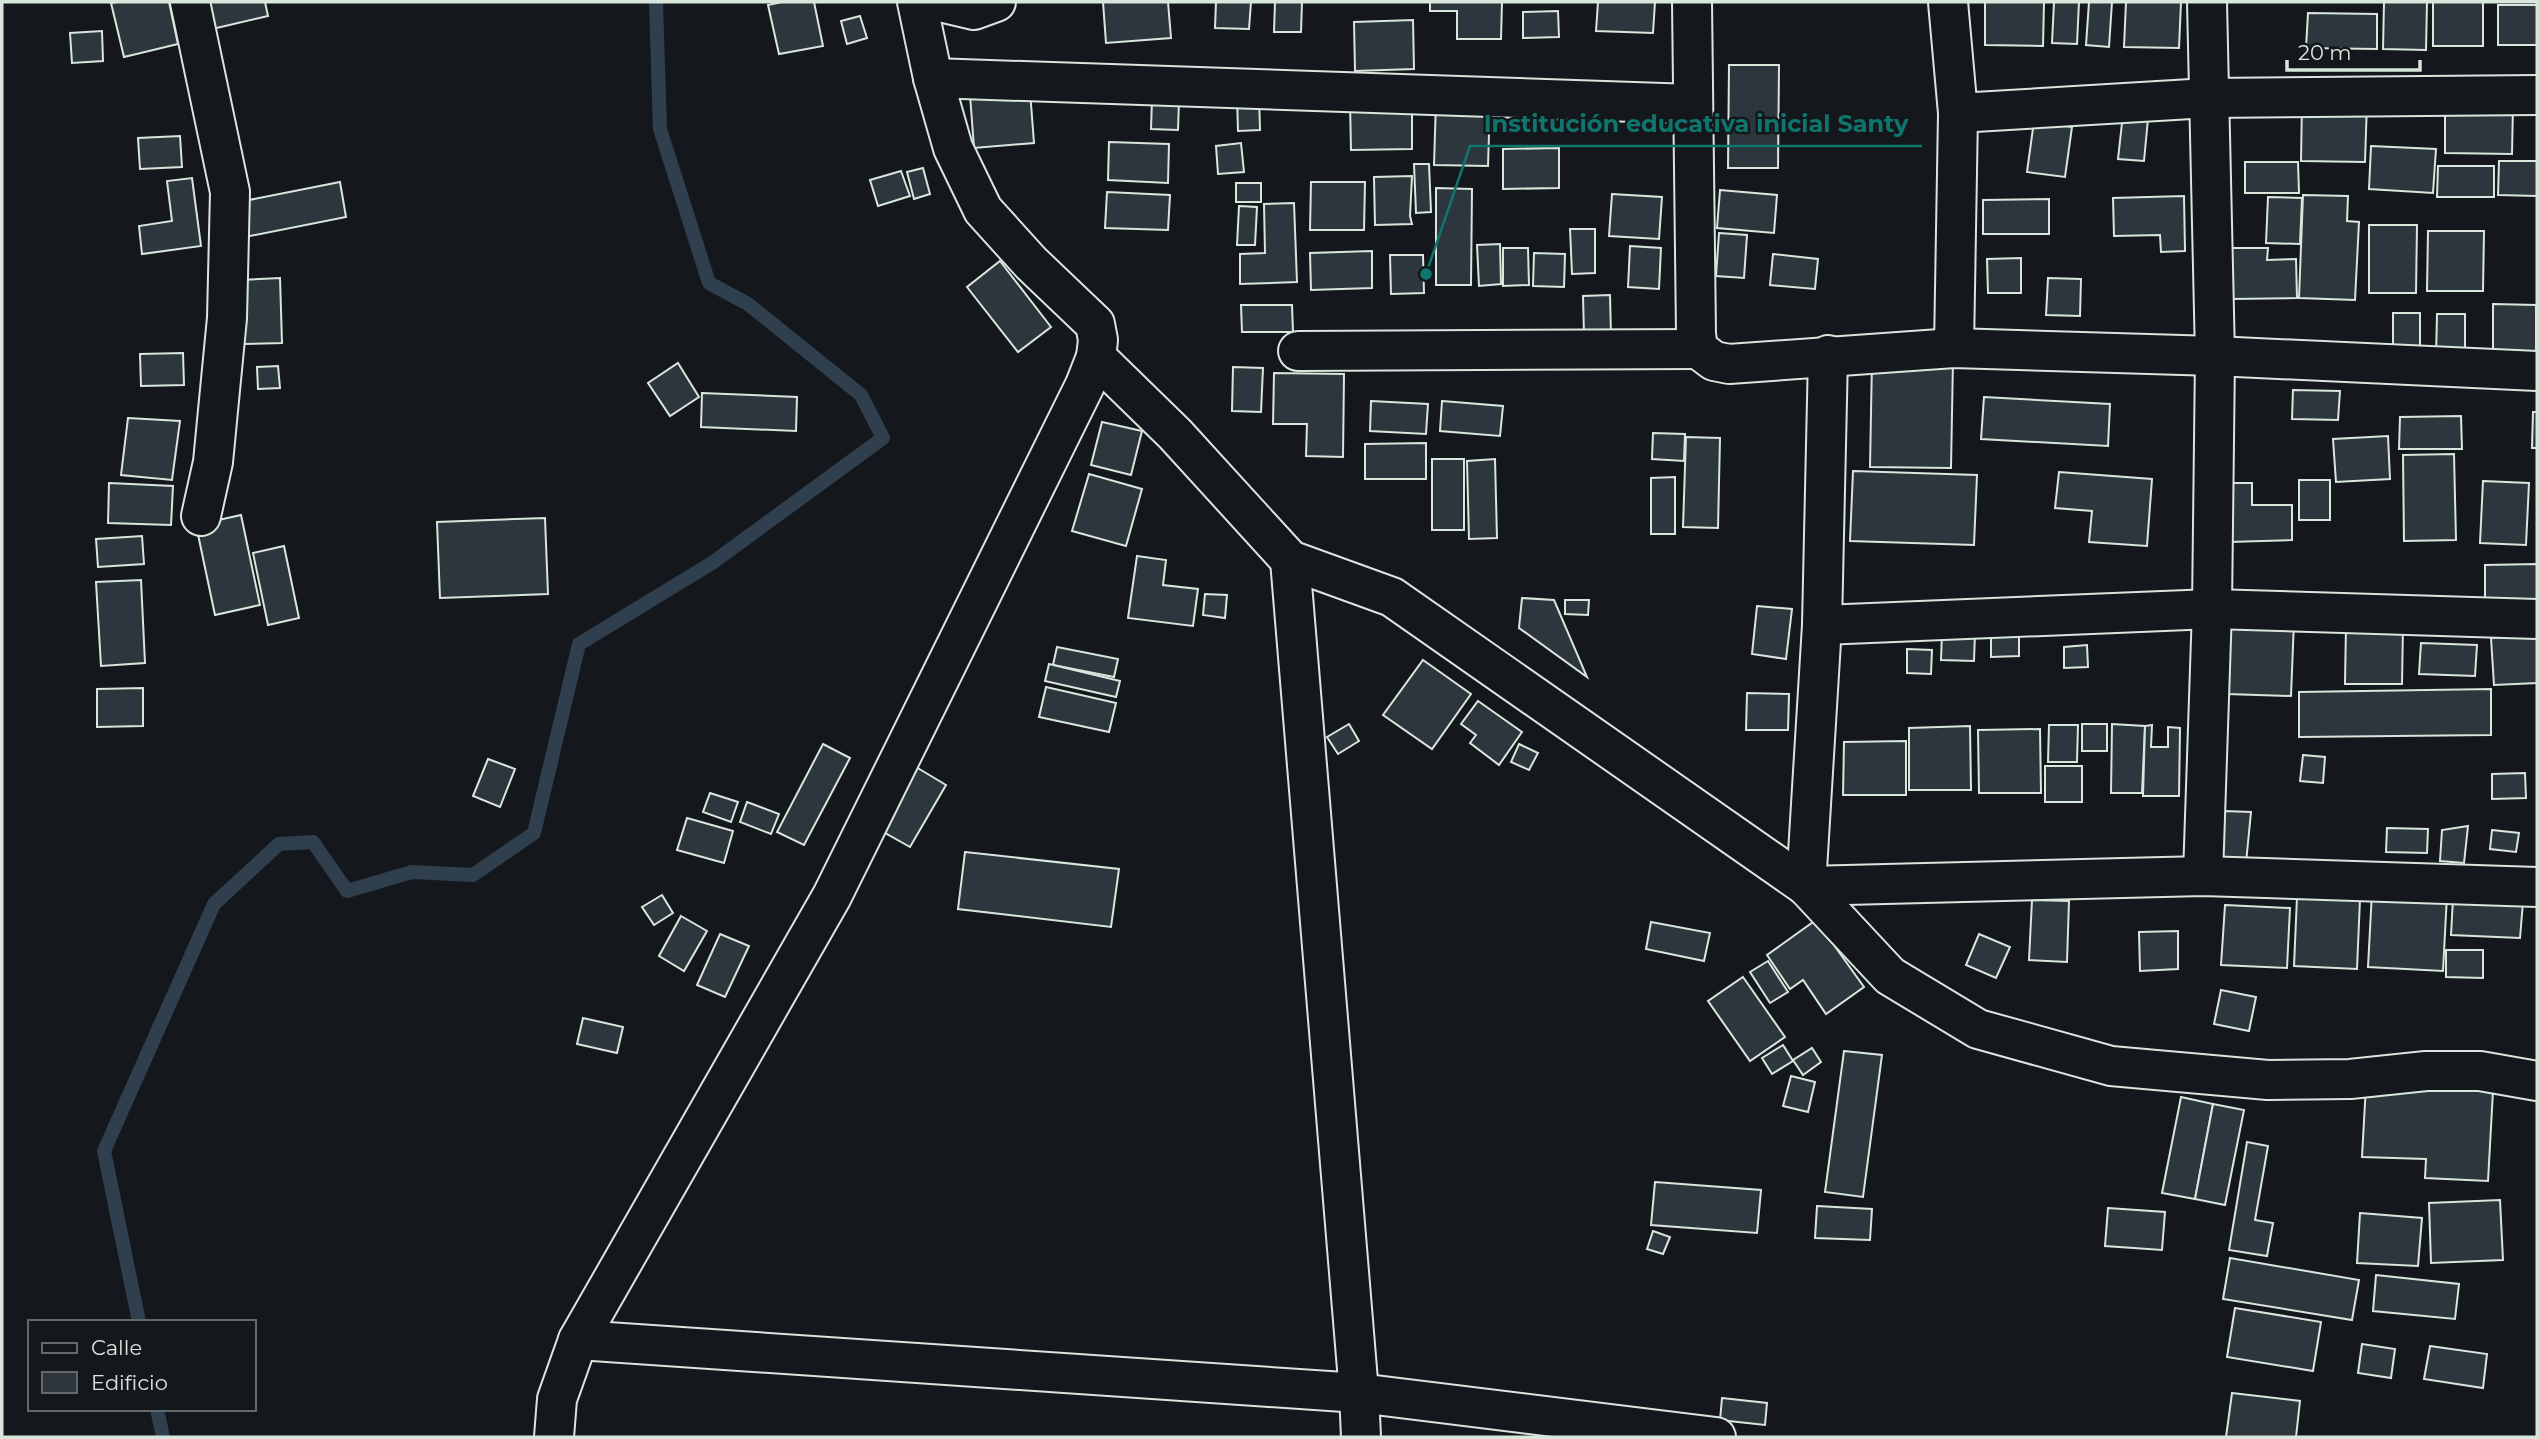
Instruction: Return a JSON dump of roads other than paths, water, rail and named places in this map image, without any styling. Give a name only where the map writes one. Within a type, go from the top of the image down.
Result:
[{"type":"street","points":[[190,2],[230,192],[227,318],[213,462],[201,516]]},
{"type":"street","points":[[554,1437],[557,1399],[578,1340],[832,896],[1085,385],[1096,357],[1098,340],[1095,324],[1031,262],[984,210],[953,148],[933,78],[917,2]]},
{"type":"street","points":[[940,2],[974,10],[996,2]]},
{"type":"street","points":[[1692,2],[1698,349]]},
{"type":"street","points":[[1948,2],[1958,113],[1954,348]]},
{"type":"street","points":[[2203,876],[2216,356],[2207,2]]},
{"type":"street","points":[[933,78],[1693,104]]},
{"type":"street","points":[[1958,113],[2208,98],[2537,95]]},
{"type":"street","points":[[1298,351],[1698,349],[1714,361],[1729,364],[1954,348],[2216,356],[2537,371]]},
{"type":"street","points":[[1806,886],[1822,625],[1828,355]]},
{"type":"street","points":[[1096,357],[1175,434],[1290,560],[1392,597],[1806,886],[1890,976],[1978,1029],[2111,1066],[2268,1080],[2350,1079],[2426,1071],[2480,1072],[2537,1080]]},
{"type":"street","points":[[1290,560],[1361,1437]]},
{"type":"street","points":[[1822,625],[2211,609],[2537,619]]},
{"type":"street","points":[[1806,886],[2203,876],[2537,887]]},
{"type":"street","points":[[578,1340],[1359,1393],[1716,1437]]},
{"type":"waterway","points":[[139,1320],[104,1151],[214,904],[279,844],[313,842],[347,891],[412,872],[473,875],[534,833],[579,644],[712,563],[883,438],[861,395],[748,304],[709,283],[660,129],[656,2]]},
{"type":"waterway","points":[[157,1411],[163,1437]]},
{"type":"place","name":"Institución educativa inicial Santy","points":[[1426,274]]}]
